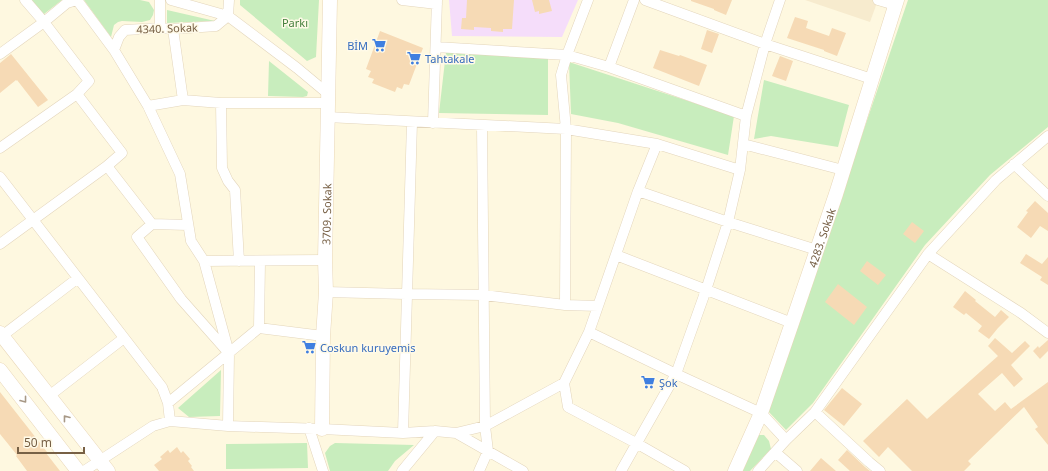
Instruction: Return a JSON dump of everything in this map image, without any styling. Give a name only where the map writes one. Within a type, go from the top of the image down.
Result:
[{"type":"street","points":[[0,148],[77,94],[89,81],[44,22],[25,0]]},
{"type":"street","points":[[0,54],[67,3],[77,0],[114,50],[148,106],[180,174],[191,241],[204,261],[229,353],[228,426]]},
{"type":"street","points":[[160,0],[160,28]]},
{"type":"street","points":[[171,0],[228,16],[297,68],[327,98]]},
{"type":"street","points":[[228,16],[229,0]]},
{"type":"street","name":"3709. Sokak","points":[[316,429],[326,292],[327,98],[330,0]]},
{"type":"street","points":[[402,0],[437,2],[433,123]]},
{"type":"street","points":[[565,305],[566,129],[561,74],[588,0]]},
{"type":"street","points":[[608,67],[634,0]]},
{"type":"street","points":[[644,0],[765,44],[872,80]]},
{"type":"street","points":[[621,471],[676,374],[706,290],[728,222],[740,170],[746,116],[765,44],[780,0]]},
{"type":"street","points":[[878,0],[896,3]]},
{"type":"street","name":"4283. Sokak","points":[[735,471],[761,413],[792,324],[896,3]]},
{"type":"street","name":"4340. Sokak","points":[[114,50],[118,37],[125,30],[216,26],[228,16]]},
{"type":"street","points":[[173,29],[183,100]]},
{"type":"street","points":[[436,47],[567,55],[608,67],[746,116]]},
{"type":"street","points":[[0,244],[107,166],[122,153],[77,94]]},
{"type":"street","points":[[148,106],[183,100],[222,103],[327,98]]},
{"type":"street","points":[[222,103],[222,168],[228,182],[234,190],[239,261]]},
{"type":"street","points":[[327,117],[566,129],[656,144],[740,170]]},
{"type":"street","points":[[403,433],[412,122]]},
{"type":"street","points":[[479,471],[488,451],[485,426],[482,125]]},
{"type":"street","points":[[758,471],[786,440],[815,412],[928,254],[996,180],[1048,136]]},
{"type":"street","points":[[84,471],[104,466],[153,426],[170,421],[228,426],[403,433],[435,431],[456,433],[485,426],[564,383],[589,332],[656,144]]},
{"type":"street","points":[[742,144],[843,170]]},
{"type":"street","points":[[1014,164],[1048,196]]},
{"type":"street","points":[[107,166],[152,224]]},
{"type":"street","points":[[0,177],[162,387],[168,403],[170,421]]},
{"type":"street","points":[[638,191],[728,222],[817,250]]},
{"type":"street","points":[[188,225],[152,224],[137,237],[181,299],[229,353]]},
{"type":"street","points":[[928,254],[1021,313],[1048,333]]},
{"type":"street","points":[[616,255],[792,324]]},
{"type":"street","points":[[204,261],[325,260]]},
{"type":"street","points":[[259,328],[260,261]]},
{"type":"street","points":[[78,278],[1,335],[104,466]]},
{"type":"street","points":[[326,292],[484,295],[565,305],[598,306]]},
{"type":"street","points":[[168,403],[259,328],[323,336]]},
{"type":"street","points":[[589,332],[761,413],[786,440]]},
{"type":"street","points":[[49,396],[124,338]]},
{"type":"street","points":[[0,370],[78,471]]},
{"type":"street","points":[[564,383],[568,407],[685,471]]},
{"type":"street","points":[[815,412],[880,471]]},
{"type":"street","points":[[316,429],[323,471]]},
{"type":"street","points":[[402,471],[435,431]]},
{"type":"street","points":[[456,433],[524,471]]},
{"type":"street","points":[[776,452],[797,471]]},
{"type":"shaded area","points":[[449,0],[578,0],[562,37],[452,36]]},
{"type":"shaded area","points":[[805,0],[878,0],[870,22]]},
{"type":"green space","points":[[30,0],[62,0],[44,14],[39,12]]},
{"type":"green space","points":[[84,0],[140,0],[149,2],[154,10],[150,20],[142,22],[118,22],[114,25],[111,37]]},
{"type":"green space","name":"Parkı","points":[[240,0],[319,0],[316,57],[307,61],[240,5]]},
{"type":"green space","points":[[908,0],[1048,0],[1048,127],[990,175],[925,245],[813,403],[786,430],[768,411]]},
{"type":"green space","points":[[167,10],[215,21],[167,23]]},
{"type":"green space","points":[[446,52],[548,58],[548,115],[439,113]]},
{"type":"green space","points":[[269,61],[308,92],[307,96],[268,96]]},
{"type":"green space","points":[[569,62],[734,116],[728,155],[618,123],[571,114]]},
{"type":"green space","points":[[764,80],[849,105],[838,147],[771,136],[754,139]]},
{"type":"green space","points":[[221,370],[220,416],[189,417],[178,408]]},
{"type":"green space","points":[[759,435],[764,435],[769,441],[771,449],[750,471],[741,471]]},
{"type":"green space","points":[[307,443],[308,468],[226,469],[226,444]]},
{"type":"green space","points":[[335,443],[414,445],[395,461],[388,471],[330,471],[325,453],[330,446]]},
{"type":"building","points":[[467,0],[514,0],[512,29],[503,29],[503,32],[491,31],[491,28],[474,27],[474,30],[461,29],[462,18],[466,18]]},
{"type":"building","points":[[532,0],[549,0],[552,11],[539,14],[539,11],[535,12]]},
{"type":"building","points":[[691,0],[732,0],[726,15]]},
{"type":"building","points":[[795,17],[808,21],[806,28],[829,36],[832,28],[846,33],[837,56],[824,50],[787,38]]},
{"type":"building","points":[[707,30],[719,34],[712,53],[701,49]]},
{"type":"building","points":[[380,31],[423,48],[409,85],[404,84],[402,89],[397,87],[395,92],[372,83],[374,79],[368,77],[371,71],[366,69]]},
{"type":"building","points":[[660,50],[679,56],[680,55],[707,65],[699,86],[653,68]]},
{"type":"building","points":[[11,54],[48,100],[38,107],[17,80],[0,93],[0,63]]},
{"type":"building","points":[[780,56],[793,61],[786,81],[772,76]]},
{"type":"building","points":[[1035,201],[1048,213],[1048,231],[1040,226],[1031,238],[1017,227],[1028,212],[1026,211]]},
{"type":"building","points":[[912,222],[924,231],[915,243],[903,234]]},
{"type":"building","points":[[1026,254],[1042,264],[1048,257],[1048,285],[1040,280],[1042,277],[1020,263]]},
{"type":"building","points":[[867,261],[886,275],[878,285],[860,271]]},
{"type":"building","points":[[838,284],[867,307],[854,325],[825,302]]},
{"type":"building","points":[[965,291],[995,317],[1001,310],[1009,317],[989,339],[978,331],[982,326],[966,313],[964,315],[953,307]]},
{"type":"building","points":[[995,338],[1012,353],[1025,341],[1030,346],[1011,365],[1023,379],[1014,387],[1002,373],[978,394],[995,411],[1005,402],[1011,409],[1048,382],[1048,445],[1035,429],[1038,427],[1024,407],[968,461],[971,464],[964,471],[912,471],[888,447],[879,457],[863,441],[907,399],[927,419],[998,356],[988,346]]},
{"type":"building","points":[[1048,340],[1048,351],[1040,359],[1033,351]]},
{"type":"building","points":[[842,388],[862,404],[844,426],[824,410]]},
{"type":"building","points":[[0,392],[60,471],[27,471],[16,456],[17,455],[0,434]]},
{"type":"building","points":[[177,447],[181,453],[183,451],[190,459],[188,461],[194,471],[159,471],[154,465],[162,459],[160,457],[168,450],[170,453]]},
{"type":"building","points":[[847,450],[870,471],[850,471],[838,460]]},
{"type":"building","points":[[821,458],[836,471],[810,471]]},
{"type":"place","name":"BİM","points":[[379,45]]},
{"type":"place","name":"Tahtakale","points":[[414,58]]},
{"type":"place","name":"Coskun kuruyemis","points":[[309,347]]},
{"type":"place","name":"Şok","points":[[648,382]]}]
